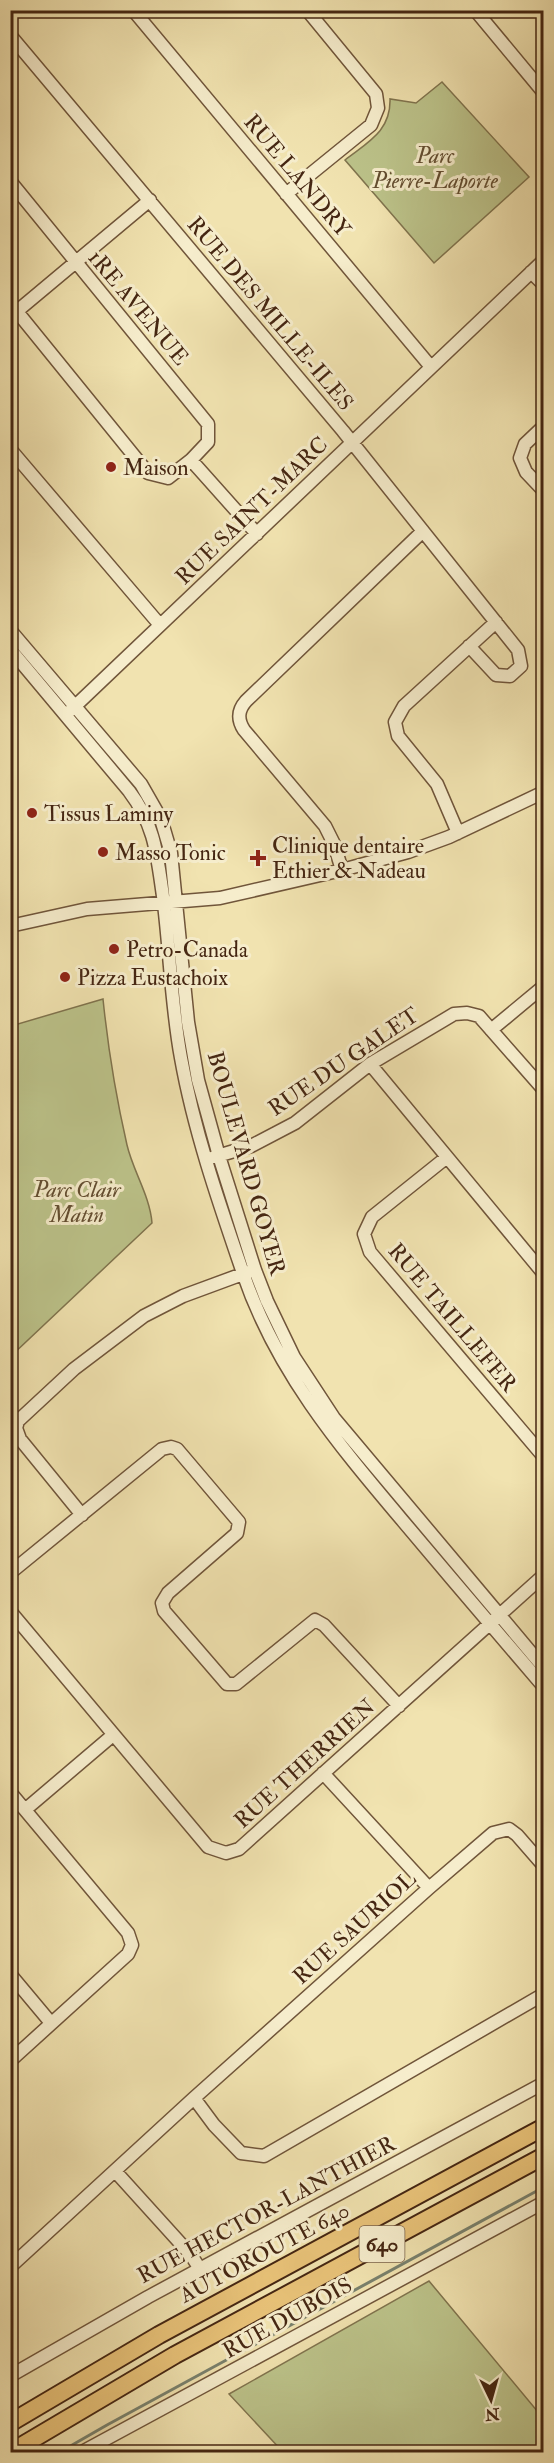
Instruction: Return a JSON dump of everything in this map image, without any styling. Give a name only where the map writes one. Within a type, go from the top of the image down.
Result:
[{"type":"highway","name":"AUTOROUTE 640","points":[[10,2423],[159,2335],[543,2127]]},
{"type":"highway","name":"640","points":[[16,2450],[175,2355],[543,2156]]},
{"type":"street","name":"RUE LANDRY","points":[[133,10],[431,367]]},
{"type":"street","points":[[286,194],[371,125],[378,108],[376,94],[307,10]]},
{"type":"street","points":[[475,10],[543,93]]},
{"type":"street","name":"RUE DES MILLE-ILES","points":[[10,34],[423,531],[520,655],[521,666],[515,674],[506,677],[496,675],[469,646]]},
{"type":"street","name":"1RE AVENUE","points":[[10,182],[208,424],[208,442],[168,478],[148,473],[13,311]]},
{"type":"street","points":[[13,311],[150,200]]},
{"type":"street","name":"RUE SAINT-MARC","points":[[70,710],[543,260]]},
{"type":"street","points":[[531,272],[543,285]]},
{"type":"street","points":[[543,426],[525,444],[520,458],[526,472],[543,491]]},
{"type":"street","points":[[10,449],[160,625]]},
{"type":"street","points":[[190,460],[256,534]]},
{"type":"street","points":[[342,870],[334,844],[325,826],[244,730],[239,721],[239,714],[246,701],[423,531]]},
{"type":"street","points":[[458,833],[437,784],[398,736],[395,722],[404,706],[496,622]]},
{"type":"street","name":"BOULEVARD GOYER","points":[[10,630],[142,810],[157,847],[181,1058],[249,1272],[294,1357],[325,1405],[494,1620],[543,1687]]},
{"type":"street","name":"BOULEVARD GOYER","points":[[10,649],[141,784],[156,810],[170,846],[193,1051],[213,1157]]},
{"type":"street","points":[[10,926],[87,909],[226,897],[342,870],[408,852],[458,833],[543,792]]},
{"type":"street","points":[[491,1029],[543,986]]},
{"type":"street","name":"RUE DU GALET","points":[[213,1157],[251,1146],[295,1123],[370,1064],[454,1014],[467,1012],[479,1016],[543,1090]]},
{"type":"street","points":[[370,1064],[543,1274]]},
{"type":"street","name":"RUE TAILLEFER","points":[[447,1157],[372,1217],[364,1234],[370,1252],[543,1457]]},
{"type":"street","points":[[82,1515],[20,1439],[16,1428],[18,1421],[74,1369],[144,1316],[183,1296],[249,1272]]},
{"type":"street","points":[[10,1573],[162,1449],[171,1447],[177,1449],[239,1522],[237,1533],[168,1593],[162,1603],[164,1611],[227,1684],[236,1684],[315,1620],[324,1625],[399,1706]]},
{"type":"street","name":"RUE THERRIEN","points":[[10,1611],[208,1847],[226,1853],[239,1849],[543,1575]]},
{"type":"street","name":"BOULEVARD GOYER","points":[[494,1620],[543,1668]]},
{"type":"street","points":[[26,1809],[113,1735]]},
{"type":"street","points":[[323,1773],[429,1888]]},
{"type":"street","points":[[10,1792],[128,1933],[132,1945],[128,1954],[10,2061]]},
{"type":"street","name":"RUE SAURIOL","points":[[10,2267],[194,2098],[493,1833],[510,1829],[517,1834],[543,1866]]},
{"type":"street","points":[[10,1974],[51,2023]]},
{"type":"street","points":[[194,2098],[214,2126],[241,2153],[264,2156],[543,1994]]},
{"type":"street","name":"RUE HECTOR-LANTHIER","points":[[10,2376],[67,2342],[543,2083]]},
{"type":"street","points":[[115,2171],[191,2255],[200,2269]]},
{"type":"street","name":"RUE DUBOIS","points":[[82,2452],[543,2202]]},
{"type":"green space","name":"Parc Pierre-Laporte","points":[[442,82],[529,177],[434,263],[345,160],[370,141],[382,128],[387,119],[390,99],[416,103]]},
{"type":"green space","name":"Parc Clair Matin","points":[[103,999],[123,1127],[130,1155],[148,1203],[152,1223],[11,1356],[11,1026]]},
{"type":"green space","points":[[429,2281],[543,2418],[543,2452],[283,2452],[229,2394]]},
{"type":"waterway","points":[[60,2452],[544,2187]]},
{"type":"place","name":"Maison","points":[[111,467]]},
{"type":"place","name":"Tissus Laminy","points":[[32,813]]},
{"type":"place","name":"Masso Tonic","points":[[103,852]]},
{"type":"place","name":"Clinique dentaire Ethier & Nadeau","points":[[258,858]]},
{"type":"place","name":"Petro-Canada","points":[[114,949]]},
{"type":"place","name":"Pizza Eustachoix","points":[[65,977]]}]
